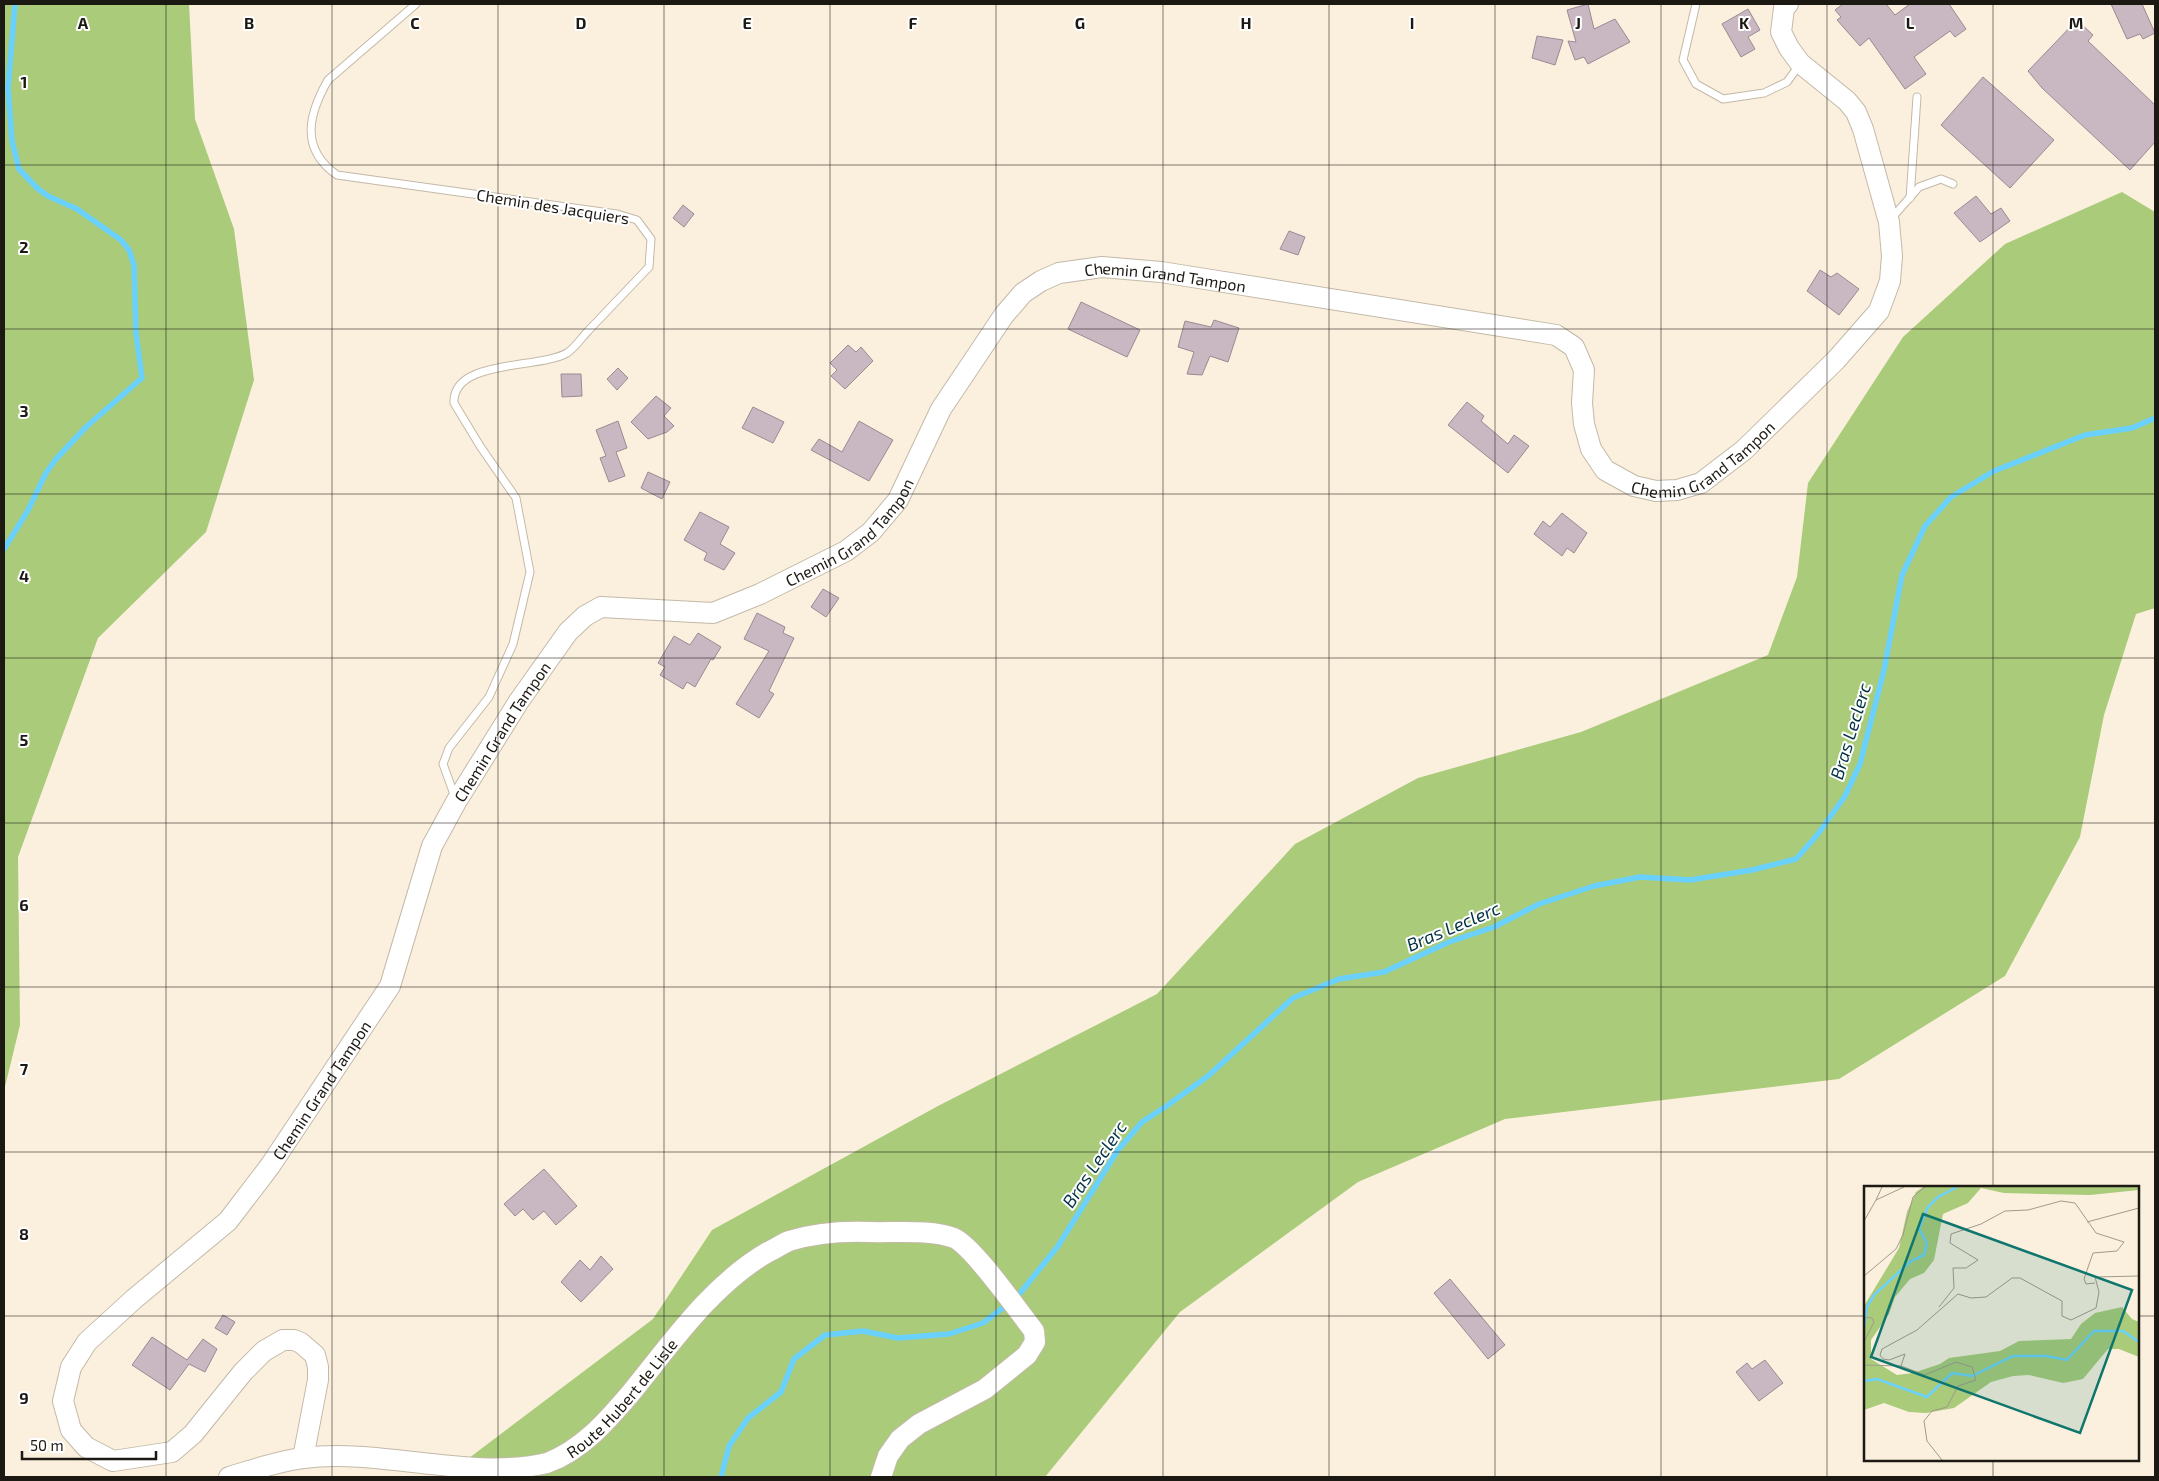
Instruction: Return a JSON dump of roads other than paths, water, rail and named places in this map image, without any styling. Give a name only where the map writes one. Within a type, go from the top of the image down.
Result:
[{"type":"main road","name":"Chemin Grand Tampon","points":[[303,1458],[318,1380],[318,1367],[315,1355],[308,1348],[294,1340],[283,1340],[264,1352],[243,1372],[193,1434],[172,1452],[113,1461],[86,1447],[71,1430],[63,1400],[71,1367],[87,1342],[134,1299],[228,1221],[270,1166],[331,1078],[390,986],[432,846],[456,802],[519,701],[568,632],[585,616],[601,607],[713,613],[760,594],[846,551],[871,532],[898,500],[941,409],[1004,315],[1023,293],[1058,273],[1102,267],[1161,272],[1556,335],[1574,347],[1584,370],[1582,403],[1584,424],[1591,449],[1605,470],[1634,486],[1656,491],[1677,490],[1701,483],[1744,450],[1836,360],[1879,311],[1890,281],[1892,256],[1888,222],[1863,129],[1856,112],[1847,101],[1800,63],[1789,48],[1781,32],[1784,8],[1788,4]]},
{"type":"main road","name":"Route Hubert de Lisle","points":[[229,1477],[264,1466],[303,1458],[361,1460],[470,1474],[510,1472],[547,1463],[576,1448],[607,1421],[706,1302],[745,1265],[787,1242],[824,1233],[935,1234],[955,1239],[973,1254],[1034,1331],[1035,1342],[1026,1355],[985,1389],[919,1424],[900,1439],[888,1456],[881,1477]]},
{"type":"lane","name":"Chemin des Jacquiers","points":[[416,4],[328,80],[318,96],[310,125],[312,144],[328,169],[337,175],[617,214],[637,220],[651,239],[649,267],[567,353],[538,362],[488,370],[469,376],[457,388],[453,396],[454,404],[516,498],[530,572],[513,644],[493,689],[489,697],[449,748],[443,764],[456,802]]},
{"type":"lane","points":[[1696,4],[1682,60],[1696,84],[1723,98],[1764,94],[1787,82],[1800,63]]},
{"type":"lane","points":[[1910,198],[1917,98]]},
{"type":"lane","points":[[1888,222],[1919,187],[1941,179],[1953,184]]},
{"type":"waterway","points":[[4,549],[27,512],[46,473],[56,459],[86,427],[142,378],[136,333],[134,265],[129,250],[121,240],[77,209],[48,196],[37,188],[19,169],[12,141],[8,88],[15,4]]},
{"type":"waterway","name":"Bras Leclerc","points":[[721,1477],[729,1446],[748,1418],[781,1392],[794,1359],[825,1335],[863,1331],[898,1338],[949,1334],[983,1323],[1017,1297],[1058,1246],[1118,1150],[1142,1122],[1208,1076],[1293,998],[1339,979],[1384,972],[1449,942],[1494,927],[1539,904],[1594,886],[1640,877],[1690,880],[1752,870],[1796,859],[1818,834],[1845,796],[1860,764],[1884,670],[1902,575],[1925,526],[1951,497],[1994,471],[2085,435],[2132,428],[2155,418]]}]
